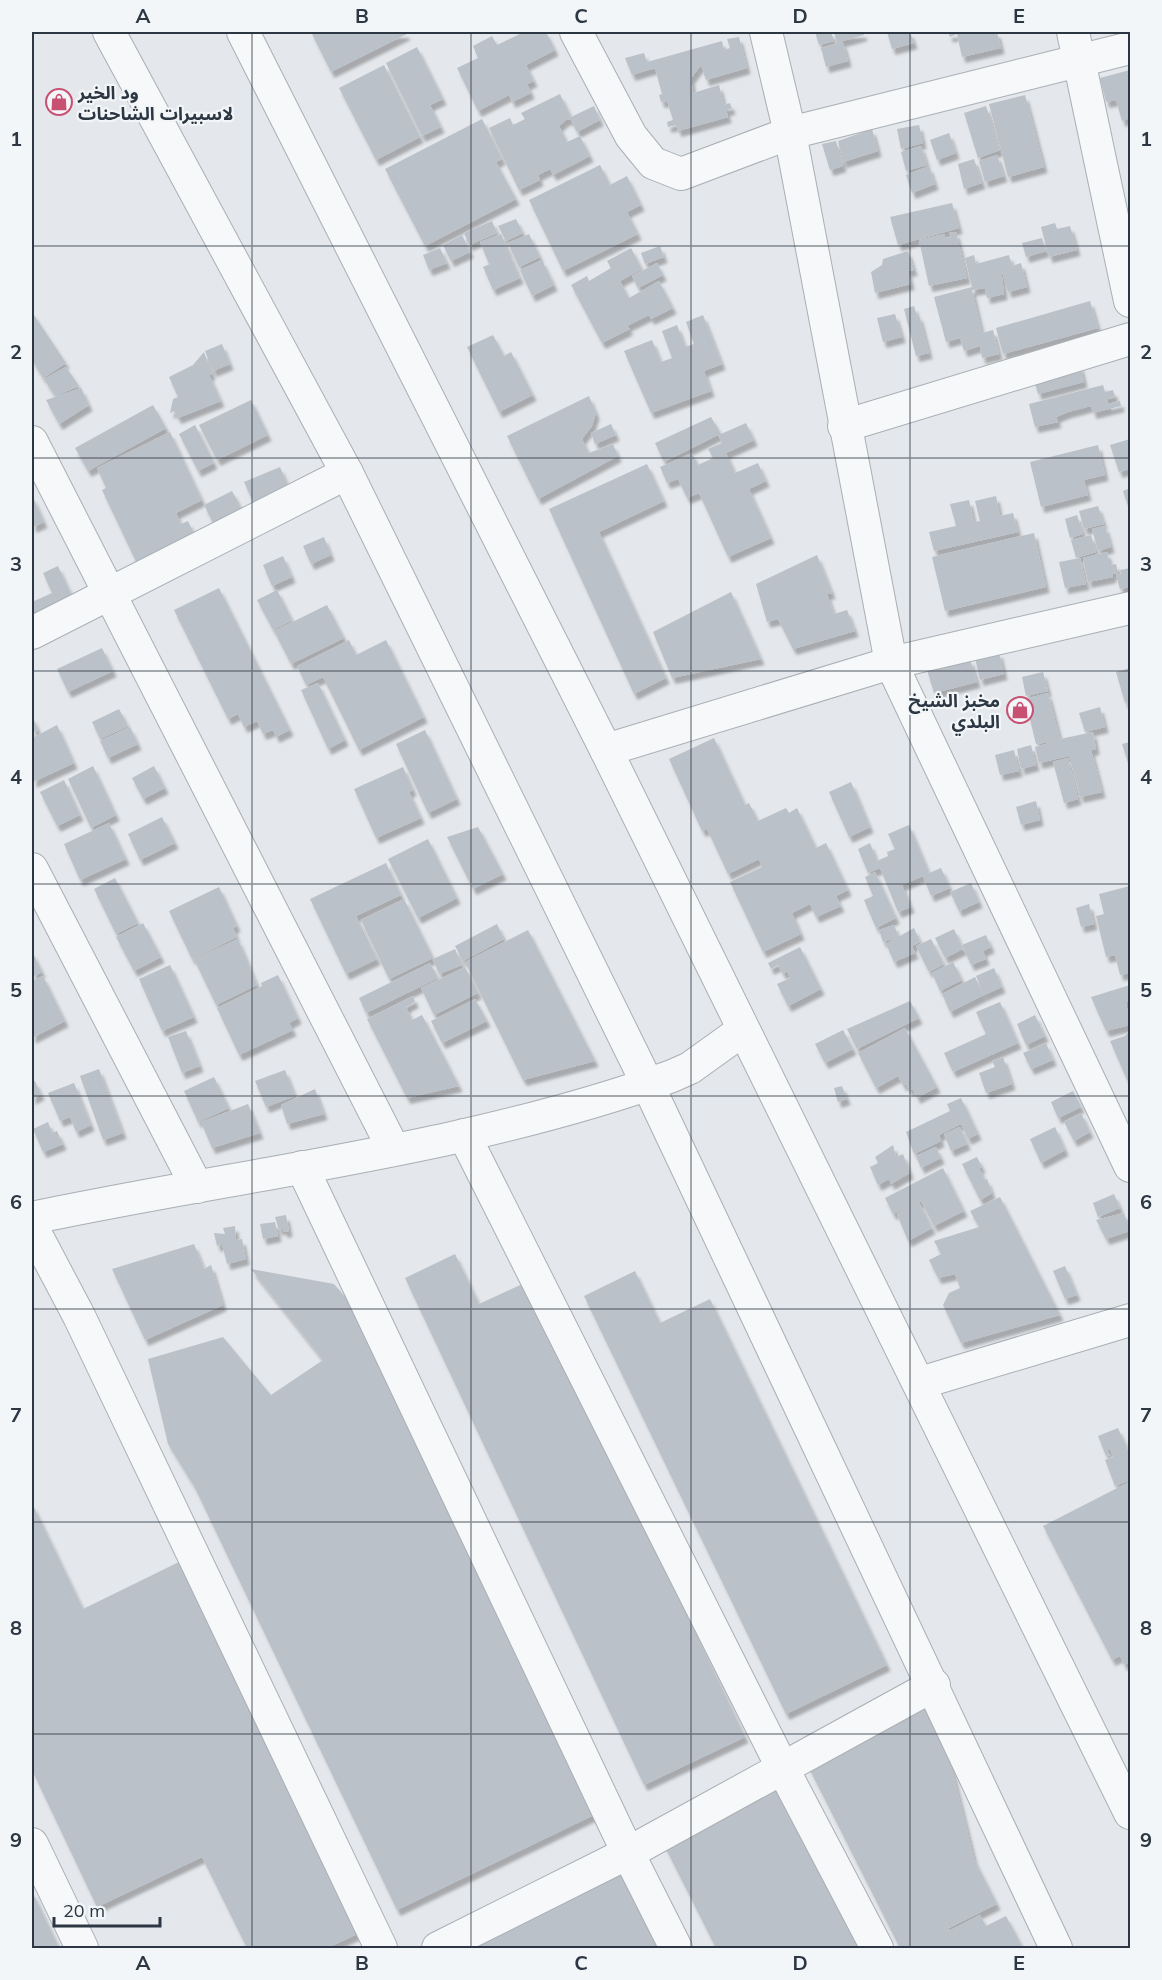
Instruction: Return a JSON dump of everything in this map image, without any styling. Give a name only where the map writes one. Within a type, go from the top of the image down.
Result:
[{"type":"street","points":[[109,32],[347,473],[648,1085],[934,1685],[1056,1948]]},
{"type":"street","points":[[243,32],[606,750],[1131,1813]]},
{"type":"street","points":[[576,32],[631,136],[653,163],[681,174],[790,133],[1131,48]]},
{"type":"street","points":[[766,32],[790,133],[844,426],[891,663],[1131,1166]]},
{"type":"street","points":[[1074,32],[1131,301]]},
{"type":"street","points":[[844,426],[1131,339]]},
{"type":"street","points":[[32,442],[393,1148]]},
{"type":"street","points":[[32,633],[347,473]]},
{"type":"street","points":[[606,750],[891,663],[1131,608]]},
{"type":"street","points":[[32,869],[197,1187]]},
{"type":"street","points":[[32,1218],[464,1135],[547,1116],[648,1085],[690,1068],[743,1030]]},
{"type":"street","points":[[464,1135],[783,1769],[877,1948]]},
{"type":"street","points":[[302,1167],[628,1853],[676,1948]]},
{"type":"street","points":[[32,1227],[79,1316],[381,1948]]},
{"type":"street","points":[[920,1383],[1131,1320]]},
{"type":"street","points":[[438,1948],[628,1853],[934,1685]]},
{"type":"street","points":[[32,1844],[82,1948]]},
{"type":"building","points":[[311,32],[405,32],[407,34],[331,72]]},
{"type":"building","points":[[524,32],[546,32],[555,50],[526,65],[534,81],[527,84],[531,93],[512,102],[509,95],[478,111],[457,68],[478,58],[473,46],[492,36],[497,45]]},
{"type":"building","points":[[815,32],[831,32],[834,41],[819,45]]},
{"type":"building","points":[[834,32],[863,32],[864,35],[839,42],[843,43],[848,61],[826,67],[821,48],[837,43]]},
{"type":"building","points":[[887,32],[910,32],[914,43],[892,49]]},
{"type":"building","points":[[948,32],[997,32],[1001,48],[962,57],[957,34],[950,37]]},
{"type":"building","points":[[739,37],[747,68],[706,80],[701,65],[691,78],[693,93],[719,85],[724,105],[730,103],[732,109],[726,110],[728,117],[678,131],[676,125],[668,127],[667,122],[673,120],[667,101],[661,102],[659,95],[662,94],[655,68],[632,75],[625,58],[644,53],[647,62],[722,41],[724,50],[730,48],[727,39]]},
{"type":"building","points":[[417,47],[443,99],[430,105],[441,127],[422,136],[386,63]]},
{"type":"building","points":[[384,65],[420,137],[376,160],[339,88]]},
{"type":"building","points":[[1130,70],[1130,118],[1122,121],[1116,100],[1106,102],[1100,78]]},
{"type":"building","points":[[560,94],[571,117],[594,106],[600,120],[577,132],[571,120],[567,119],[559,126],[567,142],[580,136],[590,156],[553,175],[550,169],[538,175],[540,180],[519,190],[489,128],[510,118],[513,125],[525,119],[521,113]]},
{"type":"building","points":[[1025,95],[1044,167],[1008,177],[989,104]]},
{"type":"building","points":[[986,106],[1000,150],[978,158],[964,113]]},
{"type":"building","points":[[482,119],[502,159],[496,162],[516,199],[425,246],[385,169]]},
{"type":"building","points":[[919,125],[923,143],[901,149],[897,129]]},
{"type":"building","points":[[872,129],[878,151],[843,162],[838,141]]},
{"type":"building","points":[[949,133],[956,153],[937,160],[930,140]]},
{"type":"building","points":[[836,141],[843,166],[830,170],[822,144]]},
{"type":"building","points":[[921,146],[927,165],[906,171],[901,152]]},
{"type":"building","points":[[997,155],[1004,176],[985,182],[979,161]]},
{"type":"building","points":[[974,159],[982,183],[964,189],[958,164]]},
{"type":"building","points":[[600,165],[610,185],[627,176],[641,205],[627,212],[638,234],[563,271],[529,200]]},
{"type":"building","points":[[929,166],[935,184],[912,193],[906,175]]},
{"type":"building","points":[[952,203],[959,228],[898,245],[890,217]]},
{"type":"building","points":[[516,219],[523,233],[506,241],[498,226]]},
{"type":"building","points":[[492,221],[497,233],[469,245],[464,233]]},
{"type":"building","points":[[1055,223],[1057,229],[1070,226],[1077,250],[1049,257],[1041,227]]},
{"type":"building","points":[[956,232],[967,278],[929,286],[919,240],[945,234],[945,238],[951,237],[949,233]]},
{"type":"building","points":[[501,234],[510,255],[489,264],[480,242]]},
{"type":"building","points":[[529,234],[540,257],[519,267],[508,243]]},
{"type":"building","points":[[462,235],[470,252],[451,261],[443,245]]},
{"type":"building","points":[[1042,238],[1046,251],[1026,257],[1022,243]]},
{"type":"building","points":[[660,246],[664,257],[645,264],[641,253]]},
{"type":"building","points":[[440,248],[447,263],[429,270],[423,255]]},
{"type":"building","points":[[631,248],[642,269],[620,281],[629,298],[659,281],[673,308],[651,319],[649,315],[627,326],[630,329],[602,343],[571,285],[587,276],[589,281],[611,268],[607,261]]},
{"type":"building","points":[[908,251],[914,270],[908,271],[911,284],[875,293],[871,272],[882,265],[883,259]]},
{"type":"building","points":[[510,255],[520,278],[493,290],[483,267]]},
{"type":"building","points":[[974,255],[976,264],[1009,255],[1012,266],[1021,263],[1027,287],[1008,292],[1001,268],[1004,294],[987,298],[985,288],[972,290],[982,333],[993,330],[999,354],[982,358],[980,346],[964,351],[960,338],[946,342],[934,297],[972,287],[965,258]]},
{"type":"building","points":[[542,260],[554,285],[532,296],[520,270]]},
{"type":"building","points":[[657,263],[663,275],[638,288],[632,276]]},
{"type":"building","points":[[1090,301],[1098,328],[1003,354],[996,328]]},
{"type":"building","points":[[914,306],[917,316],[919,315],[929,353],[916,356],[904,309]]},
{"type":"building","points":[[32,312],[66,363],[43,378],[32,360]]},
{"type":"building","points":[[895,314],[902,337],[883,342],[877,318]]},
{"type":"building","points":[[703,315],[722,364],[704,371],[711,391],[651,413],[624,351],[652,340],[661,362],[672,358],[662,331],[677,325],[685,347],[694,344],[686,322]]},
{"type":"building","points":[[493,335],[504,356],[511,352],[533,395],[499,412],[467,347]]},
{"type":"building","points":[[222,344],[230,364],[213,371],[205,351]]},
{"type":"building","points":[[204,352],[212,374],[209,375],[221,401],[178,418],[174,411],[170,413],[173,399],[178,397],[169,377],[193,365]]},
{"type":"building","points":[[1080,365],[1084,382],[1038,394],[1033,376]]},
{"type":"building","points":[[66,367],[79,386],[55,396],[44,379]]},
{"type":"building","points":[[1103,385],[1105,392],[1113,390],[1115,396],[1107,399],[1108,404],[1120,401],[1121,406],[1093,413],[1091,406],[1056,417],[1058,422],[1035,427],[1029,404]]},
{"type":"building","points":[[81,388],[89,405],[59,424],[46,400]]},
{"type":"building","points":[[589,396],[596,413],[592,426],[582,439],[589,453],[613,444],[618,456],[538,499],[507,436]]},
{"type":"building","points":[[251,400],[268,435],[217,460],[199,425]]},
{"type":"building","points":[[153,405],[166,428],[88,471],[75,448]]},
{"type":"building","points":[[711,417],[721,434],[746,423],[754,440],[726,453],[735,473],[758,463],[766,481],[749,489],[771,538],[728,557],[699,493],[687,498],[678,479],[667,483],[660,467],[692,453],[698,465],[713,458],[708,449],[722,443],[718,435],[664,462],[655,443]]},
{"type":"building","points":[[611,424],[616,435],[595,444],[591,433]]},
{"type":"building","points":[[195,425],[214,463],[198,471],[179,434]]},
{"type":"building","points":[[170,432],[202,500],[176,513],[181,524],[188,521],[199,544],[141,572],[102,490],[106,488],[97,468]]},
{"type":"building","points":[[1130,439],[1130,469],[1119,472],[1110,445]]},
{"type":"building","points":[[1098,445],[1105,475],[1084,480],[1088,495],[1041,507],[1030,462]]},
{"type":"building","points":[[647,464],[664,501],[599,532],[666,678],[634,694],[549,509]]},
{"type":"building","points":[[280,467],[288,486],[253,502],[244,482]]},
{"type":"building","points":[[1130,488],[1130,505],[1128,506],[1123,491]]},
{"type":"building","points":[[232,491],[244,513],[215,527],[204,505]]},
{"type":"building","points":[[32,495],[44,522],[33,527],[32,523]]},
{"type":"building","points":[[996,496],[1000,516],[1013,513],[1018,532],[934,551],[929,532],[956,526],[950,504],[969,500],[974,522],[980,521],[975,501]]},
{"type":"building","points":[[1098,506],[1104,524],[1084,529],[1079,511]]},
{"type":"building","points":[[1077,515],[1083,534],[1070,538],[1065,519]]},
{"type":"building","points":[[1105,526],[1111,547],[1098,551],[1092,529]]},
{"type":"building","points":[[1034,533],[1046,587],[945,611],[932,557]]},
{"type":"building","points":[[1091,535],[1096,552],[1076,558],[1071,540]]},
{"type":"building","points":[[324,537],[331,555],[311,564],[303,546]]},
{"type":"building","points":[[1107,552],[1110,565],[1116,564],[1118,573],[1112,574],[1113,577],[1088,582],[1083,558]]},
{"type":"building","points":[[817,555],[832,593],[827,594],[834,614],[847,610],[855,631],[793,649],[778,619],[767,622],[756,584]]},
{"type":"building","points":[[283,556],[292,577],[272,586],[263,565]]},
{"type":"building","points":[[1080,558],[1086,584],[1065,588],[1059,562]]},
{"type":"building","points":[[58,566],[77,607],[32,628],[32,602],[52,593],[43,573]]},
{"type":"building","points":[[1130,568],[1130,587],[1120,589],[1116,575],[1121,574],[1120,570]]},
{"type":"building","points":[[219,588],[290,730],[276,737],[273,730],[263,734],[257,721],[244,727],[238,714],[228,719],[174,610]]},
{"type":"building","points":[[277,590],[292,620],[273,630],[257,600]]},
{"type":"building","points":[[731,592],[761,659],[672,678],[653,632]]},
{"type":"building","points":[[327,605],[344,638],[291,664],[274,631]]},
{"type":"building","points":[[349,640],[356,655],[386,640],[424,717],[359,750],[323,677],[306,685],[297,666]]},
{"type":"building","points":[[102,648],[113,671],[68,692],[57,669]]},
{"type":"building","points":[[999,652],[1004,674],[980,680],[975,658]]},
{"type":"building","points":[[970,659],[977,682],[934,693],[927,670]]},
{"type":"building","points":[[1130,668],[1130,701],[1125,703],[1116,672]]},
{"type":"building","points":[[1043,672],[1048,691],[1026,696],[1022,677]]},
{"type":"building","points":[[318,683],[345,740],[328,749],[301,690]]},
{"type":"building","points":[[1048,693],[1060,739],[1093,732],[1096,749],[1091,750],[1102,792],[1080,797],[1069,756],[1039,763],[1035,747],[1057,741],[1036,744],[1025,699]]},
{"type":"building","points":[[1100,707],[1105,727],[1085,732],[1079,713]]},
{"type":"building","points":[[119,709],[128,726],[100,739],[92,722]]},
{"type":"building","points":[[32,715],[38,730],[32,733]]},
{"type":"building","points":[[57,725],[74,763],[33,782],[32,738]]},
{"type":"building","points":[[130,727],[138,744],[108,758],[100,741]]},
{"type":"building","points":[[425,730],[457,799],[428,813],[396,744]]},
{"type":"building","points":[[714,738],[745,805],[749,803],[758,821],[786,808],[789,813],[797,808],[816,848],[826,843],[848,890],[836,896],[841,906],[816,917],[810,904],[792,913],[801,934],[763,952],[730,882],[762,867],[759,859],[728,874],[707,829],[702,831],[669,759]]},
{"type":"building","points":[[1130,742],[1130,763],[1128,763],[1122,744]]},
{"type":"building","points":[[1031,745],[1036,765],[1021,769],[1017,749]]},
{"type":"building","points":[[1014,750],[1019,771],[1000,775],[995,755]]},
{"type":"building","points":[[1068,758],[1078,799],[1064,803],[1053,762]]},
{"type":"building","points":[[93,766],[116,815],[91,828],[68,779]]},
{"type":"building","points":[[154,766],[165,788],[143,799],[132,778]]},
{"type":"building","points":[[403,767],[413,790],[409,792],[421,818],[376,838],[354,789]]},
{"type":"building","points":[[64,780],[80,815],[57,826],[40,792]]},
{"type":"building","points":[[851,782],[870,827],[849,837],[829,792]]},
{"type":"building","points":[[1036,801],[1040,820],[1021,825],[1016,807]]},
{"type":"building","points":[[162,817],[175,843],[140,860],[128,834]]},
{"type":"building","points":[[109,823],[126,859],[80,880],[64,844]]},
{"type":"building","points":[[909,825],[929,873],[941,868],[950,888],[931,896],[923,876],[902,885],[911,907],[898,912],[880,868],[868,873],[858,849],[870,843],[877,861],[888,856],[887,852],[895,849],[888,834]]},
{"type":"building","points":[[478,827],[503,874],[473,889],[447,837]]},
{"type":"building","points":[[428,839],[457,898],[418,918],[388,859]]},
{"type":"building","points":[[386,863],[401,895],[356,916],[377,959],[346,974],[310,899]]},
{"type":"building","points":[[875,872],[896,918],[876,928],[864,900],[873,896],[865,877]]},
{"type":"building","points":[[115,878],[138,923],[116,934],[94,889]]},
{"type":"building","points":[[971,883],[979,902],[959,911],[950,892]]},
{"type":"building","points":[[1130,886],[1130,973],[1120,975],[1115,955],[1106,957],[1096,916],[1104,914],[1099,894]]},
{"type":"building","points":[[219,887],[237,926],[233,928],[237,937],[192,959],[169,911]]},
{"type":"building","points":[[404,899],[433,958],[389,979],[361,920]]},
{"type":"building","points":[[1089,904],[1094,924],[1081,927],[1076,908]]},
{"type":"building","points":[[143,923],[161,957],[134,971],[116,937]]},
{"type":"building","points":[[497,924],[504,939],[463,961],[455,946]]},
{"type":"building","points":[[894,925],[899,937],[883,942],[879,930]]},
{"type":"building","points":[[914,928],[920,942],[912,946],[915,953],[894,962],[886,944]]},
{"type":"building","points":[[954,929],[963,949],[945,958],[935,938]]},
{"type":"building","points":[[528,930],[595,1061],[523,1080],[465,962]]},
{"type":"building","points":[[986,935],[991,947],[983,951],[986,959],[971,965],[962,945]]},
{"type":"building","points":[[238,939],[257,985],[216,1005],[194,959]]},
{"type":"building","points":[[931,939],[944,964],[929,972],[916,946]]},
{"type":"building","points":[[800,947],[821,989],[788,1006],[777,984],[790,978],[787,971],[783,974],[778,965],[771,969],[768,963]]},
{"type":"building","points":[[455,949],[462,965],[439,974],[433,959]]},
{"type":"building","points":[[32,951],[42,972],[32,977]]},
{"type":"building","points":[[953,962],[962,980],[940,991],[932,973]]},
{"type":"building","points":[[430,963],[438,978],[366,1013],[359,998]]},
{"type":"building","points":[[170,965],[194,1017],[162,1031],[139,979]]},
{"type":"building","points":[[465,967],[478,993],[434,1015],[421,988]]},
{"type":"building","points":[[994,968],[1002,987],[984,995],[976,976]]},
{"type":"building","points":[[278,975],[298,1018],[289,1023],[293,1030],[239,1055],[217,1008],[262,986],[261,983]]},
{"type":"building","points":[[43,976],[65,1021],[32,1038],[32,981]]},
{"type":"building","points":[[975,977],[984,995],[950,1012],[942,994]]},
{"type":"building","points":[[1130,985],[1128,991],[1130,1000],[1126,1002],[1130,1025],[1106,1031],[1091,997]]},
{"type":"building","points":[[413,996],[415,1002],[406,1007],[412,1020],[422,1015],[459,1086],[407,1098],[367,1019]]},
{"type":"building","points":[[475,999],[487,1021],[442,1043],[431,1021]]},
{"type":"building","points":[[910,1001],[919,1018],[857,1049],[847,1029]]},
{"type":"building","points":[[1000,1002],[1018,1043],[953,1072],[944,1053],[986,1034],[976,1012]]},
{"type":"building","points":[[1035,1015],[1045,1036],[1026,1045],[1017,1024]]},
{"type":"building","points":[[905,1028],[937,1087],[917,1098],[913,1089],[909,1090],[906,1084],[903,1085],[898,1076],[876,1088],[858,1053]]},
{"type":"building","points":[[843,1030],[853,1049],[825,1063],[815,1044]]},
{"type":"building","points":[[1130,1030],[1130,1079],[1127,1080],[1110,1041],[1125,1036]]},
{"type":"building","points":[[186,1031],[200,1066],[182,1073],[168,1037]]},
{"type":"building","points":[[1046,1043],[1053,1060],[1031,1069],[1023,1053]]},
{"type":"building","points":[[1003,1057],[1012,1084],[986,1093],[979,1073],[995,1067],[992,1061]]},
{"type":"building","points":[[99,1069],[123,1133],[103,1140],[80,1076]]},
{"type":"building","points":[[285,1070],[295,1096],[266,1107],[255,1081]]},
{"type":"building","points":[[214,1077],[229,1108],[198,1122],[184,1091]]},
{"type":"building","points":[[35,1081],[41,1094],[32,1099],[32,1082]]},
{"type":"building","points":[[74,1083],[91,1125],[76,1132],[70,1117],[60,1121],[48,1093]]},
{"type":"building","points":[[842,1086],[847,1099],[838,1102],[834,1088]]},
{"type":"building","points":[[315,1089],[324,1114],[287,1124],[281,1105]]},
{"type":"building","points":[[1073,1091],[1081,1107],[1058,1118],[1051,1102]]},
{"type":"building","points":[[961,1098],[978,1134],[968,1139],[961,1124],[939,1135],[941,1141],[914,1154],[906,1132],[950,1111],[947,1104]]},
{"type":"building","points":[[248,1104],[260,1133],[212,1148],[201,1122]]},
{"type":"building","points":[[1081,1113],[1090,1132],[1074,1141],[1064,1122]]},
{"type":"building","points":[[48,1122],[52,1133],[57,1131],[63,1144],[43,1152],[33,1129]]},
{"type":"building","points":[[960,1127],[967,1144],[951,1151],[944,1134]]},
{"type":"building","points":[[1055,1127],[1065,1150],[1041,1163],[1030,1139]]},
{"type":"building","points":[[893,1145],[896,1157],[903,1154],[910,1173],[891,1184],[889,1179],[878,1185],[870,1167],[878,1163],[875,1157]]},
{"type":"building","points":[[936,1147],[941,1158],[921,1168],[916,1156]]},
{"type":"building","points":[[977,1157],[982,1167],[979,1168],[985,1180],[987,1179],[992,1193],[980,1200],[962,1164]]},
{"type":"building","points":[[943,1168],[964,1211],[934,1226],[921,1201],[893,1214],[885,1198]]},
{"type":"building","points":[[1114,1194],[1120,1208],[1098,1217],[1093,1203]]},
{"type":"building","points":[[1000,1197],[1060,1315],[961,1343],[943,1305],[949,1293],[960,1288],[955,1274],[938,1278],[929,1260],[941,1254],[934,1241],[979,1227],[970,1211]]},
{"type":"building","points":[[919,1202],[932,1228],[908,1241],[897,1214]]},
{"type":"building","points":[[1124,1213],[1130,1231],[1106,1239],[1096,1220]]},
{"type":"building","points":[[286,1215],[289,1231],[284,1232],[283,1228],[279,1230],[275,1217]]},
{"type":"building","points":[[275,1222],[278,1236],[263,1239],[260,1224]]},
{"type":"building","points":[[235,1226],[236,1240],[242,1239],[246,1259],[227,1264],[222,1244],[217,1246],[214,1233],[225,1234],[223,1228]]},
{"type":"building","points":[[194,1244],[204,1269],[211,1265],[223,1305],[145,1340],[112,1269]]},
{"type":"building","points":[[455,1254],[479,1304],[529,1281],[745,1737],[644,1785],[405,1278]]},
{"type":"building","points":[[1065,1266],[1077,1295],[1065,1299],[1053,1271]]},
{"type":"building","points":[[251,1269],[334,1284],[371,1327],[602,1811],[397,1910],[194,1486],[168,1444],[148,1359],[223,1337],[271,1395],[323,1360]]},
{"type":"building","points":[[635,1271],[660,1323],[710,1299],[887,1665],[786,1714],[584,1296]]},
{"type":"building","points":[[1118,1428],[1130,1455],[1130,1480],[1115,1486],[1105,1460],[1113,1457],[1110,1449],[1107,1450],[1110,1455],[1106,1456],[1098,1436]]},
{"type":"building","points":[[1129,1482],[1130,1662],[1124,1665],[1120,1656],[1112,1660],[1043,1526]]},
{"type":"building","points":[[32,1503],[83,1609],[187,1558],[366,1930],[327,1948],[247,1948],[202,1857],[97,1907],[32,1770]]},
{"type":"building","points":[[922,1703],[948,1754],[974,1859],[997,1904],[949,1928],[943,1918],[949,1931],[980,1915],[986,1926],[1006,1916],[1023,1948],[900,1948],[806,1762]]},
{"type":"building","points":[[779,1785],[861,1948],[716,1948],[663,1843]]},
{"type":"building","points":[[632,1863],[673,1948],[454,1948]]},
{"type":"building","points":[[32,1891],[59,1948],[32,1948]]},
{"type":"place","name":"ود الخير لاسبيرات الشاحنات","points":[[59,102]]},
{"type":"place","name":"مخبز الشيخ البلدي","points":[[1020,710]]}]
